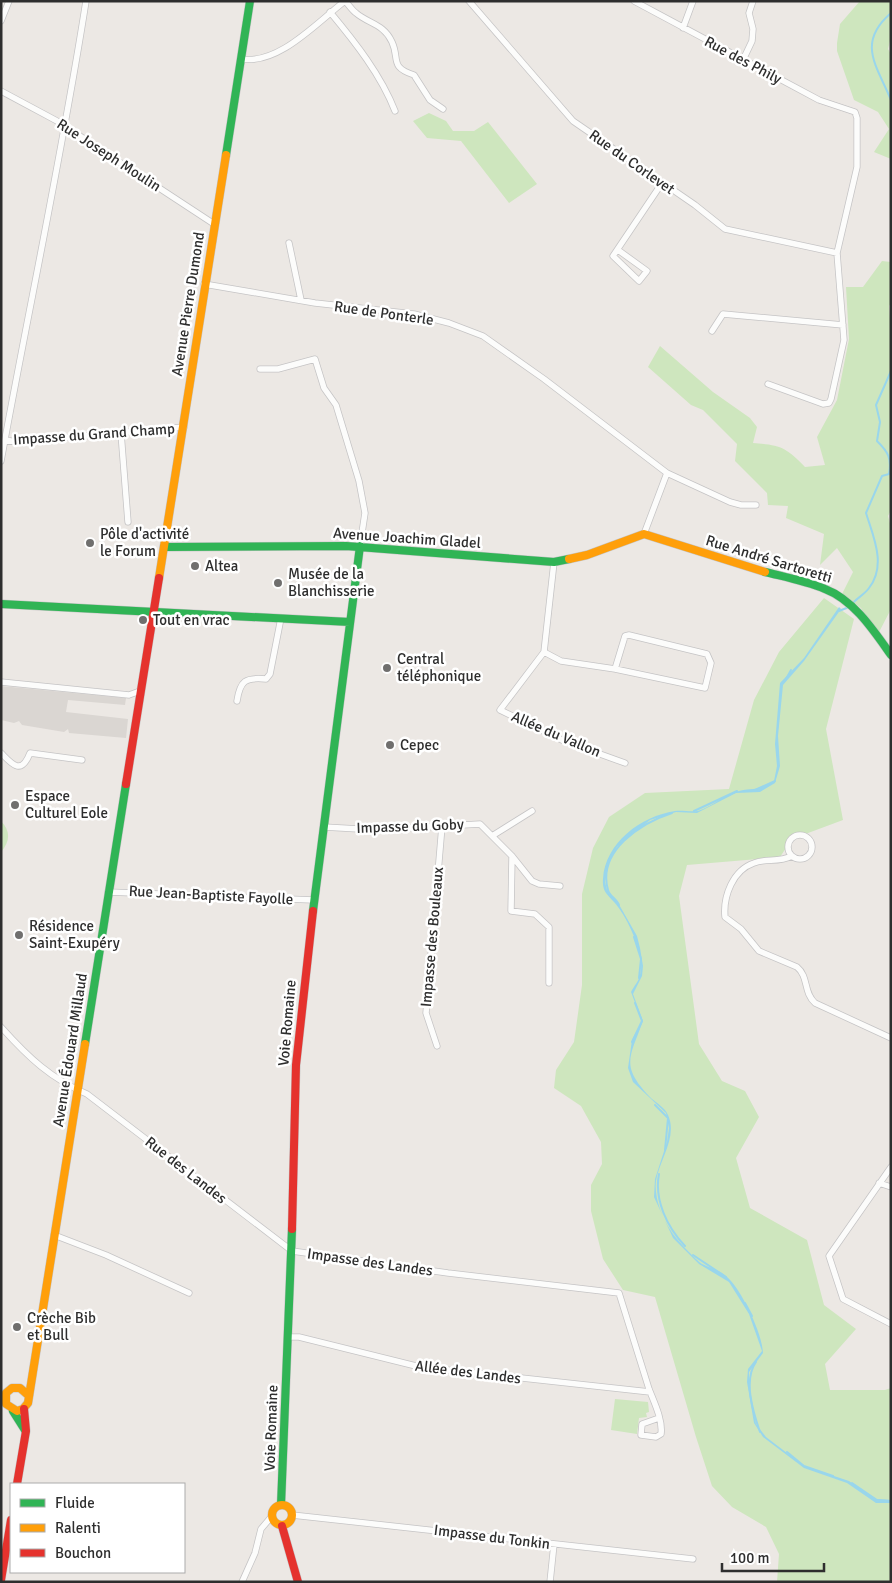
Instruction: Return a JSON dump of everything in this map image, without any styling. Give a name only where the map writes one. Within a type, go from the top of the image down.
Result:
[{"type":"street","points":[[1,21],[9,1]]},
{"type":"street","points":[[1,460],[65,127],[86,1]]},
{"type":"street","name":"Avenue Pierre Dumond","points":[[154,611],[250,1]]},
{"type":"street","points":[[241,59],[250,61],[279,53],[345,1],[355,13],[378,24],[393,43],[394,59],[404,72],[414,75],[430,100],[443,109]]},
{"type":"street","name":"Rue du Corlevet","points":[[470,1],[573,121],[725,229],[837,253]]},
{"type":"street","name":"Rue des Phily","points":[[634,1],[819,100],[856,112],[857,167],[837,253]]},
{"type":"street","points":[[683,28],[693,1]]},
{"type":"street","points":[[743,60],[752,42],[749,13],[753,1]]},
{"type":"street","points":[[330,12],[352,38],[390,97],[395,111]]},
{"type":"street","name":"Rue Joseph Moulin","points":[[1,91],[65,127],[214,224]]},
{"type":"street","points":[[618,250],[647,271],[639,281],[613,256],[662,183]]},
{"type":"street","points":[[289,244],[301,300]]},
{"type":"street","points":[[768,384],[823,404],[829,403],[844,340],[837,253]]},
{"type":"street","name":"Rue de Ponterle","points":[[204,284],[301,300],[414,314],[450,323],[483,336],[544,379],[667,473],[730,502],[741,505],[756,505]]},
{"type":"street","points":[[712,331],[723,314],[843,325]]},
{"type":"street","points":[[260,369],[278,368],[316,359],[324,388],[336,405],[359,481],[364,513],[360,546]]},
{"type":"street","name":"Impasse du Grand Champ","points":[[5,440],[17,442],[184,427]]},
{"type":"street","points":[[121,433],[128,522]]},
{"type":"street","points":[[644,534],[667,473]]},
{"type":"street","name":"Avenue Joachim Gladel","points":[[164,547],[248,545],[360,546],[554,562],[570,560],[644,534]]},
{"type":"street","name":"Rue André Sartoretti","points":[[644,534],[737,564],[826,589],[852,606],[891,655]]},
{"type":"street","name":"Voie Romaine","points":[[281,1505],[292,1251],[296,1065],[314,900],[360,546]]},
{"type":"street","points":[[554,562],[544,652],[561,661],[615,669],[705,688],[711,663],[707,654],[629,635],[625,636],[621,642],[615,669]]},
{"type":"street","points":[[1,604],[350,622]]},
{"type":"street","name":"Avenue Édouard Millaud","points":[[28,1395],[154,611]]},
{"type":"street","points":[[237,702],[239,688],[243,683],[249,678],[266,679],[270,674],[281,618]]},
{"type":"street","name":"Allée du Vallon","points":[[544,652],[500,710],[564,741],[625,763]]},
{"type":"street","points":[[1,682],[129,695],[140,691]]},
{"type":"street","points":[[129,695],[138,705]]},
{"type":"street","points":[[1,753],[12,766],[25,763],[30,753],[82,760]]},
{"type":"street","points":[[492,836],[532,811]]},
{"type":"street","name":"Impasse du Goby","points":[[324,827],[376,830],[476,823],[480,824],[512,856],[532,881],[539,884],[560,886]]},
{"type":"street","name":"Impasse des Bouleaux","points":[[437,1046],[426,1013],[428,973],[435,913],[436,869],[442,826]]},
{"type":"street","points":[[792,856],[788,846],[792,839],[798,835],[809,839],[812,846],[807,857],[800,859],[792,856],[782,861],[755,862],[741,870],[730,885],[724,907],[726,917],[741,929],[759,951],[797,967],[802,971],[809,997],[815,1003],[891,1038]]},
{"type":"street","points":[[512,856],[511,911],[535,914],[549,926],[549,983]]},
{"type":"street","name":"Rue Jean-Baptiste Fayolle","points":[[108,892],[314,900]]},
{"type":"street","name":"Rue des Landes","points":[[1,1027],[41,1067],[71,1089],[87,1094],[292,1251]]},
{"type":"street","points":[[891,1167],[829,1256],[843,1299],[870,1315],[891,1324]]},
{"type":"street","points":[[879,1183],[891,1187]]},
{"type":"street","points":[[54,1235],[106,1255],[189,1293]]},
{"type":"street","name":"Impasse des Landes","points":[[292,1251],[448,1273],[619,1293],[650,1392]]},
{"type":"street","name":"Allée des Landes","points":[[289,1337],[299,1336],[420,1367],[650,1392]]},
{"type":"street","points":[[26,1431],[3,1399],[5,1389],[20,1388],[32,1375]]},
{"type":"street","points":[[17,1483],[26,1431],[24,1409],[28,1402],[28,1395],[20,1388]]},
{"type":"street","points":[[650,1392],[659,1418]]},
{"type":"street","points":[[12,1410],[24,1409]]},
{"type":"street","points":[[242,1582],[261,1529],[272,1516],[273,1510],[281,1505],[290,1508],[292,1514],[291,1521],[282,1526]]},
{"type":"street","name":"Impasse du Tonkin","points":[[292,1514],[692,1559]]},
{"type":"street","points":[[272,1516],[275,1523],[282,1526]]},
{"type":"street","points":[[1,1580],[10,1526]]},
{"type":"street","points":[[282,1526],[298,1582]]},
{"type":"street","points":[[550,1582],[554,1544]]},
{"type":"green space","points":[[860,1],[891,1],[891,37],[888,49],[891,54],[891,159],[874,152],[889,129],[878,112],[854,100],[837,51],[840,24]]},
{"type":"green space","points":[[429,113],[446,121],[453,131],[474,131],[488,122],[537,184],[509,203],[461,141],[427,138],[413,121]]},
{"type":"green space","points":[[882,261],[891,262],[891,303],[889,306],[891,330],[891,510],[888,516],[891,527],[891,609],[877,636],[861,608],[842,594],[853,572],[837,548],[820,565],[824,534],[786,518],[788,506],[768,505],[767,493],[735,461],[737,444],[703,410],[691,405],[648,367],[660,346],[713,392],[750,418],[757,427],[753,443],[782,448],[793,455],[805,467],[825,465],[817,437],[837,400],[849,339],[846,287],[863,287]]},
{"type":"green space","points":[[824,598],[854,619],[826,729],[843,820],[792,839],[780,857],[687,865],[679,896],[699,1044],[722,1081],[745,1091],[759,1117],[736,1158],[750,1208],[807,1240],[824,1305],[856,1329],[825,1364],[830,1390],[885,1390],[891,1388],[891,1582],[777,1582],[779,1554],[766,1527],[732,1507],[712,1486],[655,1297],[623,1290],[603,1259],[591,1211],[591,1185],[602,1164],[601,1142],[581,1106],[554,1088],[556,1070],[574,1042],[582,985],[582,894],[593,848],[609,817],[645,793],[729,789],[754,700],[779,652]]},
{"type":"green space","points":[[1,821],[8,833],[8,840],[1,852]]},
{"type":"green space","points":[[615,1399],[648,1402],[649,1412],[646,1413],[647,1417],[639,1418],[637,1434],[611,1430]]},
{"type":"shaded area","points":[[1,686],[126,698],[125,705],[68,700],[66,712],[128,719],[126,738],[69,733],[68,729],[64,732],[22,725],[19,721],[14,723],[1,720]]},
{"type":"water","points":[[839,607],[841,609],[804,661],[783,685],[778,736],[780,766],[775,783],[760,792],[736,793],[697,813],[676,812],[650,820],[617,847],[609,862],[605,882],[607,890],[617,901],[637,936],[643,966],[642,976],[633,994],[643,1021],[631,1054],[631,1070],[642,1088],[665,1110],[670,1123],[671,1132],[656,1181],[657,1201],[665,1220],[676,1238],[702,1264],[726,1276],[732,1282],[750,1312],[759,1335],[763,1353],[749,1372],[749,1384],[756,1424],[766,1437],[804,1466],[849,1481],[875,1499],[891,1500],[891,1503],[876,1503],[847,1483],[804,1468],[763,1437],[754,1423],[747,1382],[748,1369],[762,1351],[749,1314],[729,1282],[699,1264],[673,1238],[654,1197],[655,1179],[667,1142],[669,1128],[666,1113],[633,1082],[628,1068],[632,1040],[642,1021],[631,992],[638,981],[641,967],[640,958],[630,926],[603,887],[605,866],[610,854],[627,833],[638,825],[662,814],[678,811],[698,811],[734,793],[760,788],[774,781],[777,766],[775,744],[780,683],[804,658]]},
{"type":"waterway","points":[[891,13],[880,24],[874,34],[872,45],[876,65],[891,100]]},
{"type":"waterway","points":[[852,604],[869,588],[877,570],[877,550],[866,513],[882,476],[889,474],[890,464],[888,456],[877,441],[880,422],[876,405],[891,371]]},
{"type":"waterway","points":[[839,611],[849,607]]},
{"type":"waterway","points":[[786,679],[791,670]]},
{"type":"waterway","points":[[755,790],[775,781]]},
{"type":"waterway","points":[[694,811],[737,791]]},
{"type":"waterway","points":[[619,905],[609,892],[606,876],[609,863],[615,851],[635,831],[672,813]]},
{"type":"waterway","points":[[634,937],[641,959],[639,978]]},
{"type":"waterway","points":[[632,1042],[642,1021],[635,1003]]},
{"type":"waterway","points":[[655,1105],[668,1118],[665,1150]]},
{"type":"waterway","points":[[659,1174],[658,1194],[663,1213],[685,1246]]},
{"type":"waterway","points":[[693,1255],[726,1277]]},
{"type":"waterway","points":[[745,1303],[752,1316]]},
{"type":"waterway","points":[[756,1362],[750,1378],[750,1396],[760,1432]]},
{"type":"waterway","points":[[787,1452],[804,1466],[833,1476]]},
{"type":"waterway","points":[[852,1483],[877,1500],[891,1501]]},
{"type":"traffic: fast","points":[[226,155],[250,1]]},
{"type":"traffic: fast","points":[[164,547],[346,546],[554,562],[569,559]]},
{"type":"traffic: fast","points":[[313,911],[360,546]]},
{"type":"traffic: fast","points":[[765,572],[795,579],[835,594],[863,617],[891,655]]},
{"type":"traffic: fast","points":[[1,604],[350,622]]},
{"type":"traffic: fast","points":[[85,1044],[126,784]]},
{"type":"traffic: fast","points":[[281,1505],[292,1229]]},
{"type":"traffic: fast","points":[[13,1411],[25,1430]]},
{"type":"traffic: slow","points":[[159,578],[226,155]]},
{"type":"traffic: slow","points":[[569,559],[587,555],[644,534],[765,572]]},
{"type":"traffic: slow","points":[[28,1395],[20,1388],[12,1388],[6,1393],[6,1404],[17,1411],[23,1409],[28,1403],[85,1044]]},
{"type":"traffic: slow","points":[[282,1505],[289,1508],[292,1515],[289,1522],[282,1525],[275,1522],[272,1515],[275,1508],[282,1505]]},
{"type":"traffic: jam","points":[[126,784],[159,578]]},
{"type":"traffic: jam","points":[[292,1229],[296,1065],[313,911]]},
{"type":"traffic: jam","points":[[17,1483],[26,1431],[24,1409]]},
{"type":"traffic: jam","points":[[1,1580],[10,1526]]},
{"type":"traffic: jam","points":[[282,1526],[298,1582]]},
{"type":"place","name":"Pôle d'activité le Forum","points":[[90,543]]},
{"type":"place","name":"Altea","points":[[195,566]]},
{"type":"place","name":"Musée de la Blanchisserie","points":[[278,583]]},
{"type":"place","name":"Tout en vrac","points":[[143,620]]},
{"type":"place","name":"Central téléphonique","points":[[387,668]]},
{"type":"place","name":"Cepec","points":[[390,745]]},
{"type":"place","name":"Espace Culturel Eole","points":[[15,805]]},
{"type":"place","name":"Résidence Saint-Exupéry","points":[[19,935]]},
{"type":"place","name":"Crèche Bib et Bull","points":[[17,1327]]}]
